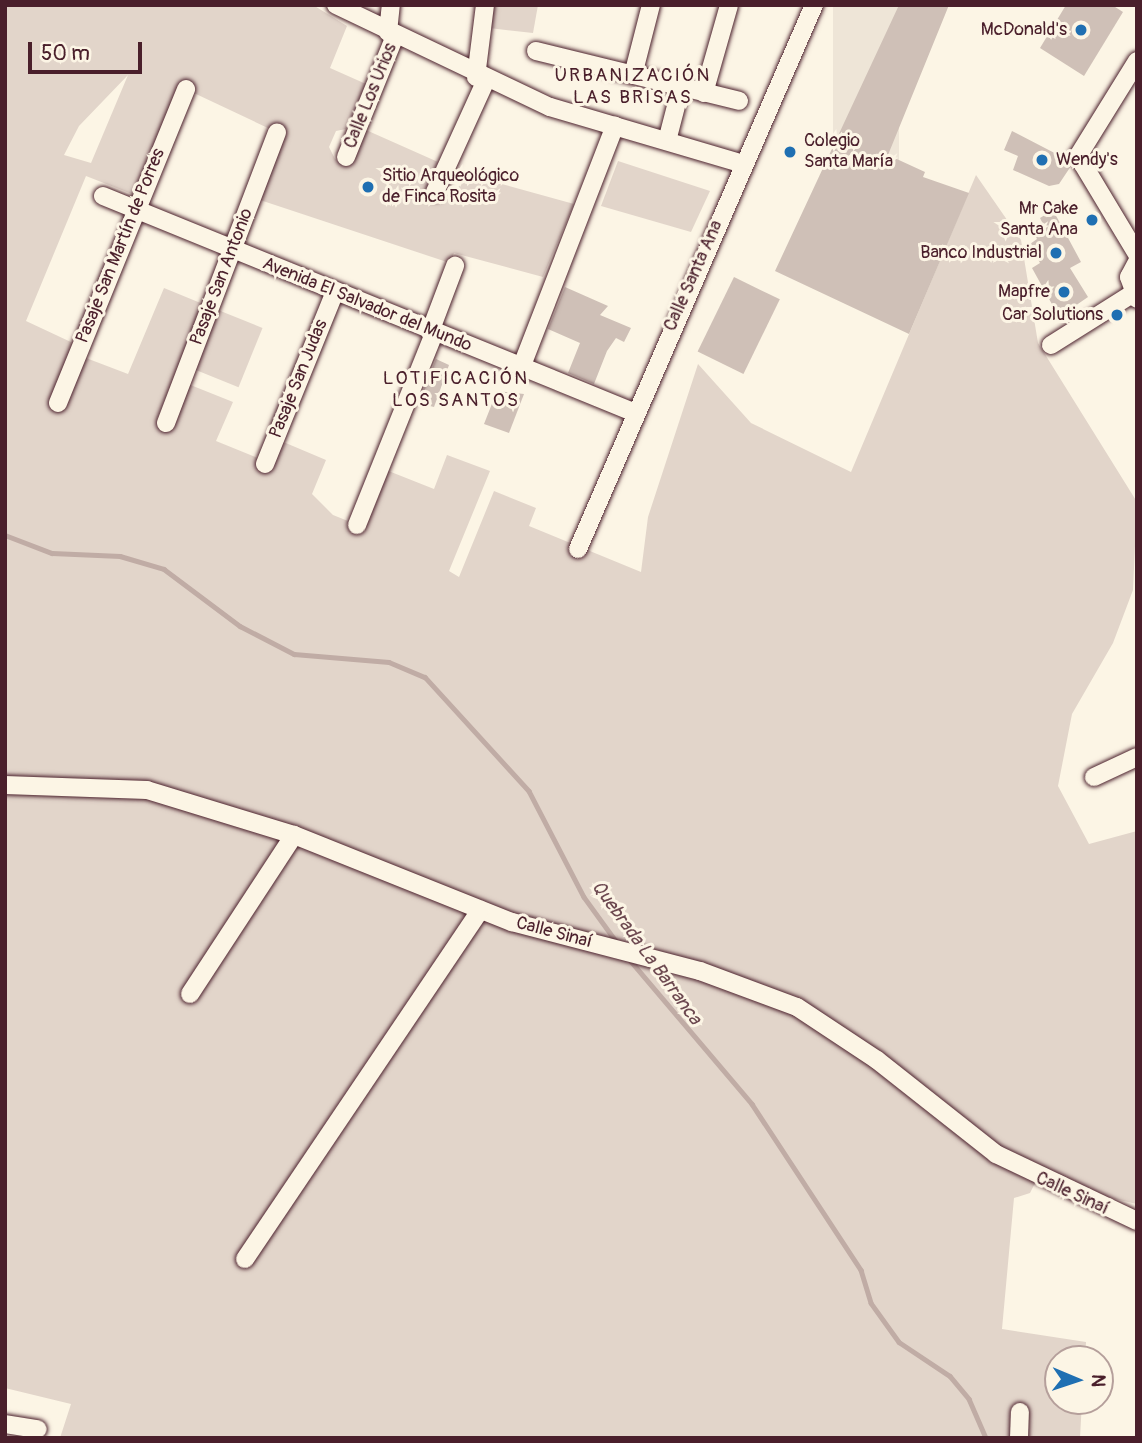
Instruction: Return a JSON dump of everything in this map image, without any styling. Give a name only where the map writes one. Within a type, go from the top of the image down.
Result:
[{"type":"street","points":[[336,5],[481,78],[615,126],[744,164]]},
{"type":"street","name":"Calle Los Urios","points":[[346,157],[392,34],[391,5]]},
{"type":"street","points":[[435,192],[481,78],[485,5]]},
{"type":"street","points":[[634,75],[651,5]]},
{"type":"street","points":[[704,93],[729,5]]},
{"type":"street","name":"Calle Santa Ana","points":[[578,549],[633,412],[814,5]]},
{"type":"street","points":[[536,51],[739,102]]},
{"type":"street","points":[[1137,61],[1078,156],[1137,254]]},
{"type":"street","points":[[667,141],[681,87]]},
{"type":"street","name":"Pasaje San Martín de Porres","points":[[58,403],[186,89]]},
{"type":"street","points":[[521,368],[615,126]]},
{"type":"street","name":"Pasaje San Antonio","points":[[166,423],[277,132]]},
{"type":"street","name":"Avenida El Salvador del Mundo","points":[[103,196],[233,248],[334,294],[633,412]]},
{"type":"street","points":[[1051,345],[1134,297],[1129,277],[1137,262]]},
{"type":"street","points":[[357,525],[432,333],[455,266]]},
{"type":"street","name":"Pasaje San Judas","points":[[265,464],[334,294]]},
{"type":"street","points":[[1094,777],[1137,757]]},
{"type":"street","name":"Calle Sinaí","points":[[5,785],[147,790],[294,835],[480,910],[700,971],[797,1007],[866,1052],[996,1154],[1137,1221]]},
{"type":"street","points":[[190,994],[294,835]]},
{"type":"street","points":[[245,1259],[480,910]]},
{"type":"street","points":[[1019,1438],[1020,1412]]},
{"type":"street","points":[[5,1424],[38,1429]]},
{"type":"shaded area","points":[[5,5],[313,5],[347,26],[330,68],[366,84],[346,129],[336,131],[329,147],[335,159],[351,165],[366,130],[438,162],[424,194],[441,202],[454,196],[461,182],[455,171],[574,204],[543,277],[454,253],[450,263],[260,200],[285,136],[179,86],[132,194],[86,176],[26,321],[73,343],[58,403],[67,405],[86,358],[128,374],[164,288],[203,304],[157,419],[172,424],[188,384],[233,402],[216,441],[260,459],[281,441],[326,460],[312,494],[333,515],[363,527],[386,470],[434,489],[447,455],[490,471],[449,571],[459,577],[494,491],[536,508],[529,526],[641,572],[648,517],[698,364],[751,423],[851,472],[976,175],[1021,240],[1038,343],[1137,502],[1133,590],[1113,643],[1072,714],[1058,786],[1089,844],[1137,831],[1137,1204],[1036,1181],[1030,1193],[1014,1198],[1002,1329],[1086,1342],[1086,1345],[1044,1345],[1044,1415],[1081,1415],[1080,1438],[60,1438],[71,1404],[5,1388]],"holes":[[[128,75],[91,163],[64,155],[79,126]]]},
{"type":"shaded area","points":[[492,5],[538,5],[533,33],[489,28]]},
{"type":"shaded area","points":[[833,5],[899,5],[899,271],[833,271]]},
{"type":"shaded area","points":[[618,161],[710,191],[691,232],[601,206]]},
{"type":"shaded area","points":[[218,310],[263,328],[239,387],[194,369]]},
{"type":"building","points":[[899,5],[949,5],[888,155],[925,172],[923,177],[969,193],[909,334],[775,271]]},
{"type":"building","name":"McDonald's","points":[[1066,5],[1112,5],[1123,12],[1084,76],[1040,48]]},
{"type":"building","name":"Wendy's","points":[[1012,131],[1068,160],[1071,166],[1059,184],[1049,186],[1013,170],[1018,156],[1004,150]]},
{"type":"building","points":[[1053,210],[1081,262],[1070,268],[1088,297],[1059,317],[1032,268],[1040,263],[1030,244],[1037,239],[1032,230],[1043,224],[1040,218]]},
{"type":"building","points":[[734,277],[780,299],[743,374],[698,352]]},
{"type":"building","points":[[565,287],[608,306],[600,315],[631,328],[624,342],[616,338],[607,351],[594,384],[568,373],[580,343],[548,329]]},
{"type":"building","points":[[436,359],[449,365],[434,407],[418,403]]},
{"type":"building","points":[[497,391],[524,394],[509,433],[484,424]]},
{"type":"waterway","name":"Quebrada La Barranca","points":[[5,535],[52,553],[120,556],[164,569],[240,626],[294,654],[389,662],[425,677],[529,791],[584,897],[618,944]]},
{"type":"waterway","name":"Quebrada La Barranca","points":[[630,960],[752,1104],[861,1270],[871,1303],[899,1342],[950,1376],[969,1399],[986,1438]]},
{"type":"place","name":"McDonald's","points":[[1081,30]]},
{"type":"place","name":"Colegio Santa María","points":[[790,152]]},
{"type":"place","name":"Wendy's","points":[[1042,160]]},
{"type":"place","name":"Sitio Arqueológico de Finca Rosita","points":[[368,187]]},
{"type":"place","name":"Mr Cake Santa Ana","points":[[1092,220]]},
{"type":"place","name":"Banco Industrial","points":[[1056,253]]},
{"type":"place","name":"Mapfre","points":[[1064,292]]},
{"type":"place","name":"Car Solutions","points":[[1117,315]]},
{"type":"district","name":"URBANIZACIÓN LAS BRISAS","points":[[633,87]]},
{"type":"district","name":"LOTIFICACIÓN LOS SANTOS","points":[[456,390]]}]
